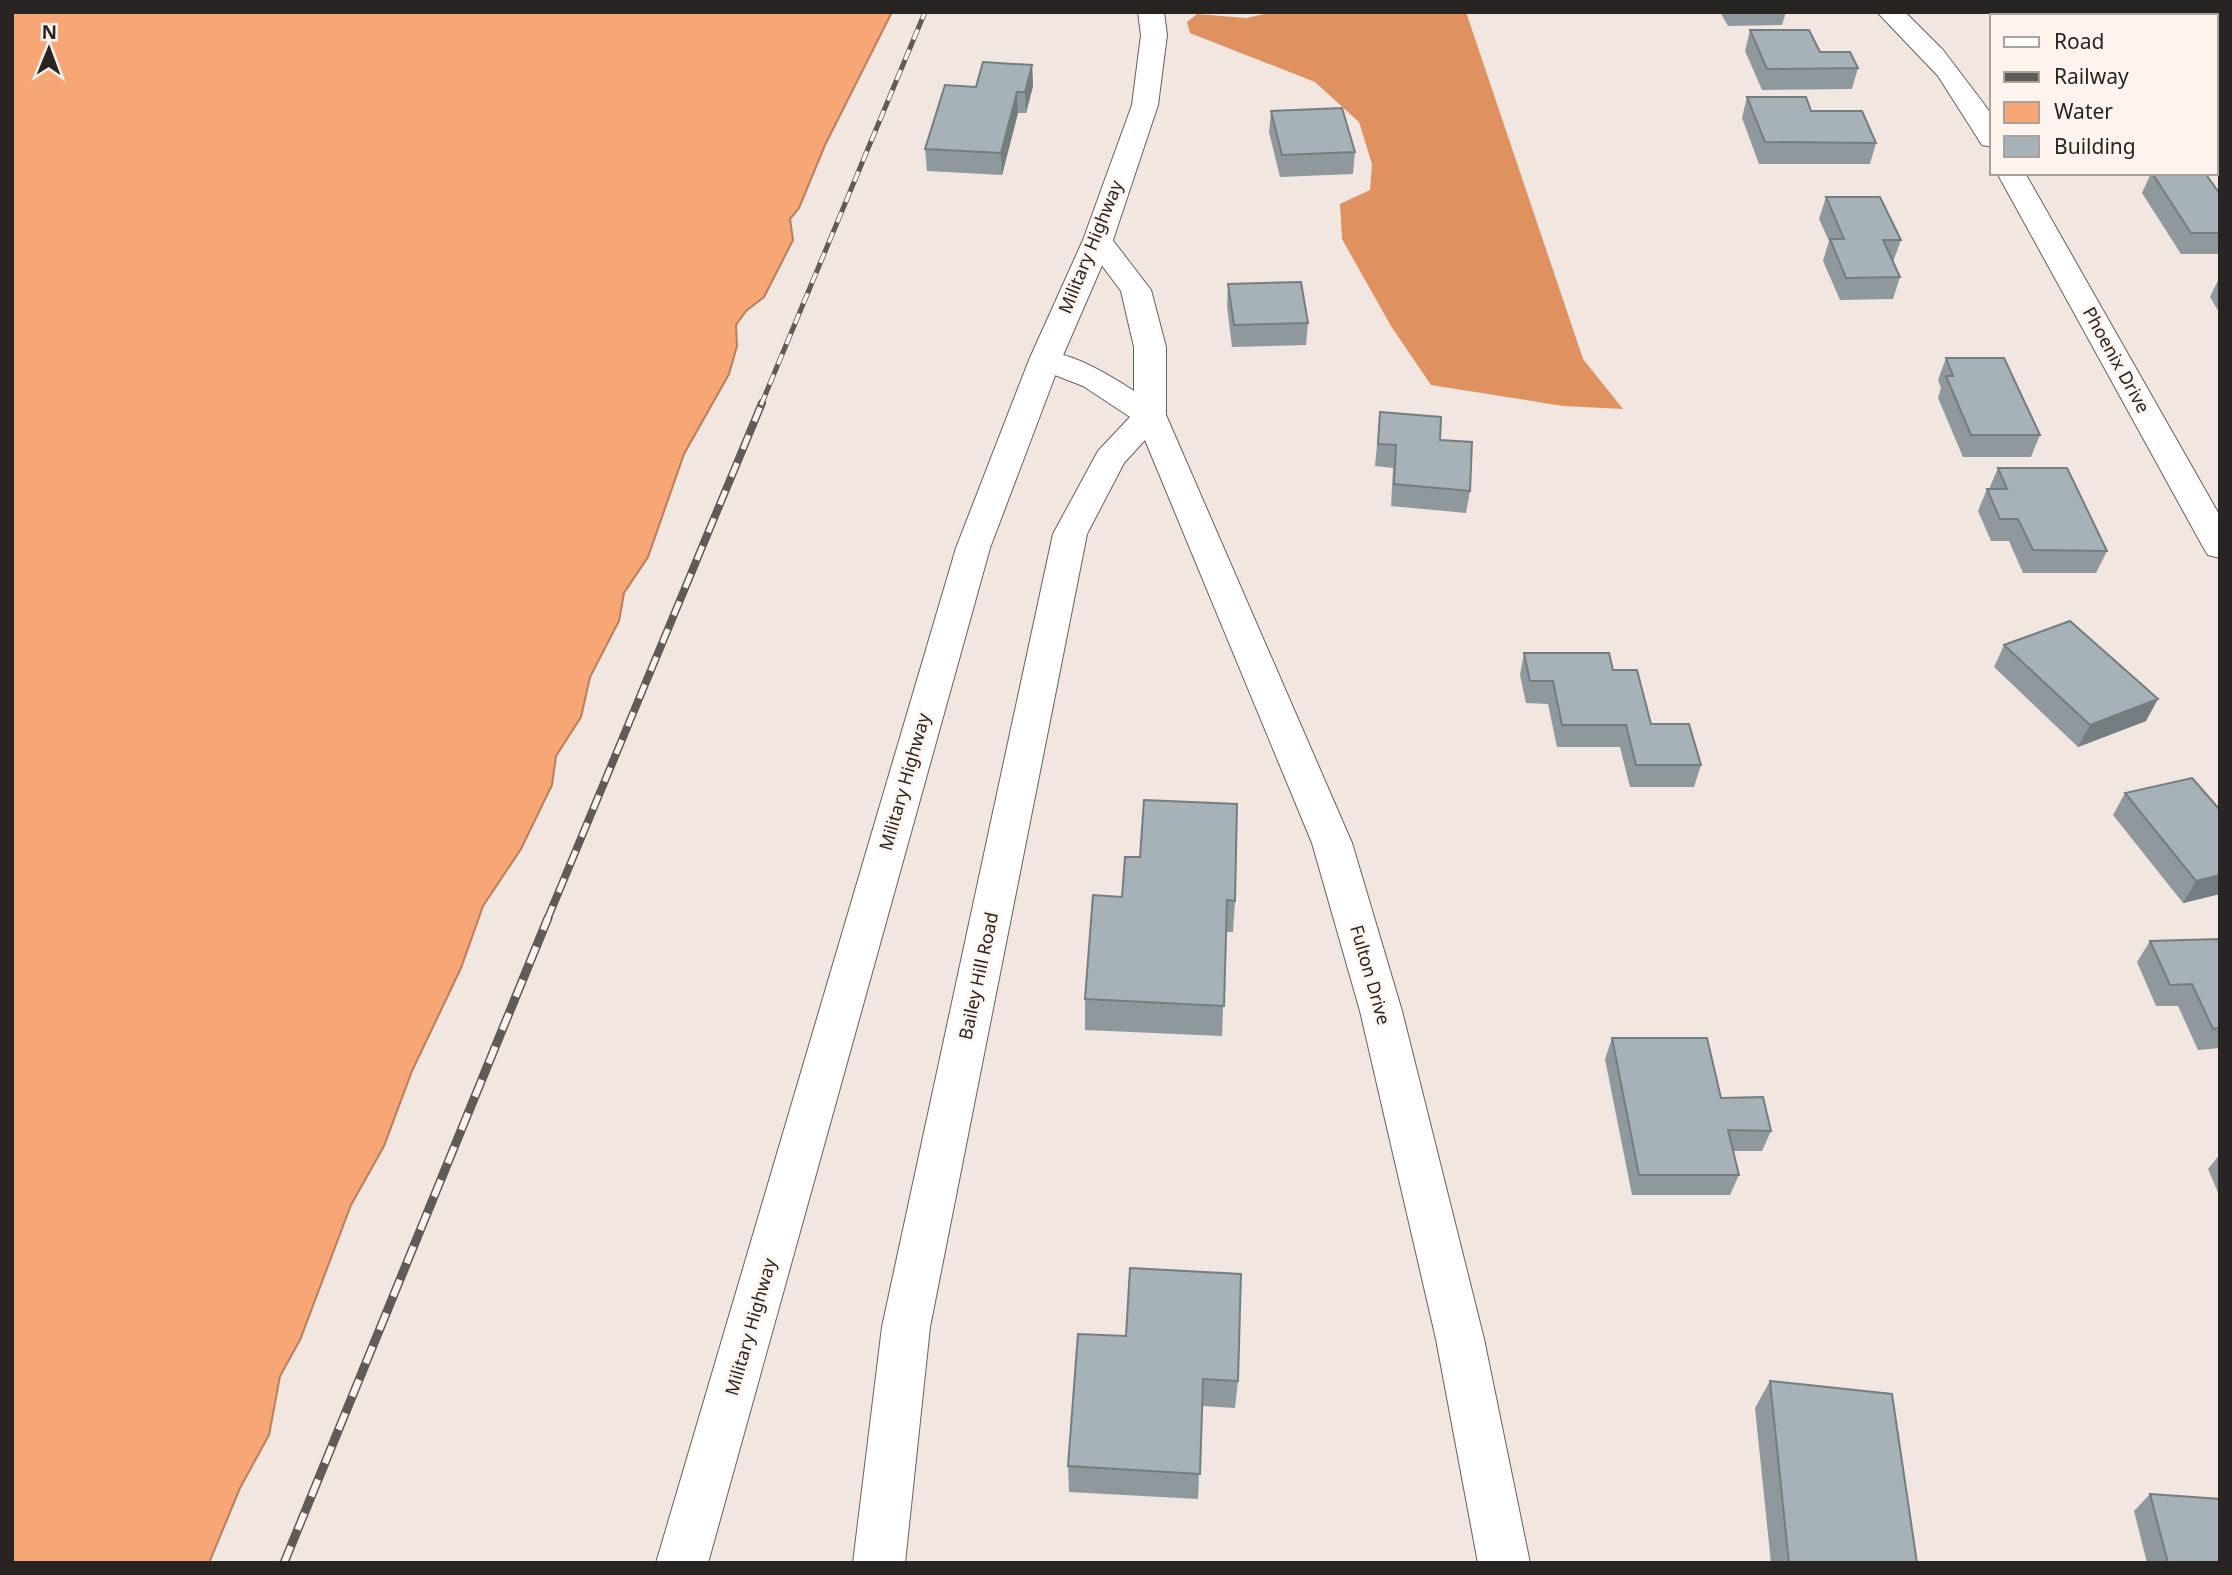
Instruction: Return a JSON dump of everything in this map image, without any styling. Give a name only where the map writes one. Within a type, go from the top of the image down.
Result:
[{"type":"street","name":"Military Highway","points":[[682,1563],[973,548],[1045,360],[1098,240],[1145,105],[1154,35],[1151,12]]},
{"type":"street","points":[[1889,12],[1939,58],[1974,106],[1990,135]]},
{"type":"street","name":"Phoenix Drive","points":[[2012,175],[2220,547]]},
{"type":"street","name":"Fulton Drive","points":[[1098,240],[1136,290],[1150,347],[1150,415],[1332,843],[1381,1010],[1460,1339],[1504,1563]]},
{"type":"street","points":[[1045,360],[1094,379],[1150,415]]},
{"type":"street","name":"Bailey Hill Road","points":[[879,1563],[906,1327],[1070,534],[1110,458],[1150,415]]},
{"type":"shaded area","points":[[1275,12],[1466,12],[1583,359],[1623,409],[1563,406],[1431,385],[1391,326],[1342,239],[1340,204],[1370,190],[1372,164],[1359,122],[1315,82],[1190,33],[1187,22],[1197,14],[1246,18]]},
{"type":"water","points":[[12,12],[892,12],[825,145],[799,208],[790,219],[793,240],[764,297],[746,311],[736,325],[737,346],[729,374],[684,454],[648,557],[624,593],[619,621],[590,677],[581,717],[556,756],[552,785],[521,849],[483,906],[461,968],[412,1071],[384,1146],[351,1205],[300,1340],[280,1376],[269,1435],[240,1488],[209,1563],[12,1563]]},
{"type":"building","points":[[1750,30],[1809,30],[1820,52],[1850,52],[1858,68],[1767,69]]},
{"type":"building","points":[[983,62],[1032,65],[1025,92],[1017,92],[1001,153],[925,149],[945,85],[976,87]]},
{"type":"building","points":[[1747,97],[1806,97],[1811,111],[1862,111],[1876,143],[1765,142]]},
{"type":"building","points":[[1342,108],[1355,152],[1282,155],[1271,111]]},
{"type":"building","points":[[2153,175],[2206,175],[2220,194],[2220,233],[2191,233]]},
{"type":"building","points":[[1826,197],[1880,197],[1901,240],[1883,240],[1900,277],[1846,278],[1830,239],[1844,239]]},
{"type":"building","points":[[1301,282],[1308,323],[1234,325],[1228,284]]},
{"type":"building","points":[[1946,358],[2004,358],[2040,435],[1971,435],[1946,376],[1953,376]]},
{"type":"building","points":[[1380,412],[1441,417],[1440,440],[1472,442],[1470,491],[1394,484],[1396,445],[1378,444]]},
{"type":"building","points":[[1998,468],[2067,468],[2107,551],[2033,550],[2018,519],[2000,519],[1987,489],[2007,489]]},
{"type":"building","points":[[2070,621],[2158,699],[2090,725],[2004,645]]},
{"type":"building","points":[[1524,653],[1609,653],[1613,670],[1637,670],[1651,724],[1689,724],[1701,765],[1636,765],[1626,725],[1562,725],[1553,681],[1530,681]]},
{"type":"building","points":[[2192,778],[2220,810],[2220,875],[2196,881],[2125,793]]},
{"type":"building","points":[[1144,800],[1237,804],[1235,901],[1227,900],[1224,1006],[1085,999],[1093,895],[1122,897],[1125,857],[1140,857]]},
{"type":"building","points":[[2220,939],[2220,1028],[2213,1029],[2192,984],[2170,985],[2150,941]]},
{"type":"building","points":[[1612,1038],[1707,1038],[1721,1098],[1763,1097],[1771,1131],[1728,1130],[1739,1175],[1639,1175]]},
{"type":"building","points":[[1130,1268],[1241,1274],[1238,1381],[1203,1379],[1200,1474],[1068,1466],[1078,1334],[1126,1336]]},
{"type":"building","points":[[1770,1381],[1892,1394],[1917,1563],[1789,1563]]},
{"type":"building","points":[[2150,1494],[2220,1499],[2220,1563],[2168,1563]]},
{"type":"railway","points":[[761,405],[925,12]]},
{"type":"railway","points":[[547,920],[762,403]]},
{"type":"railway","points":[[284,1563],[548,918]]}]
